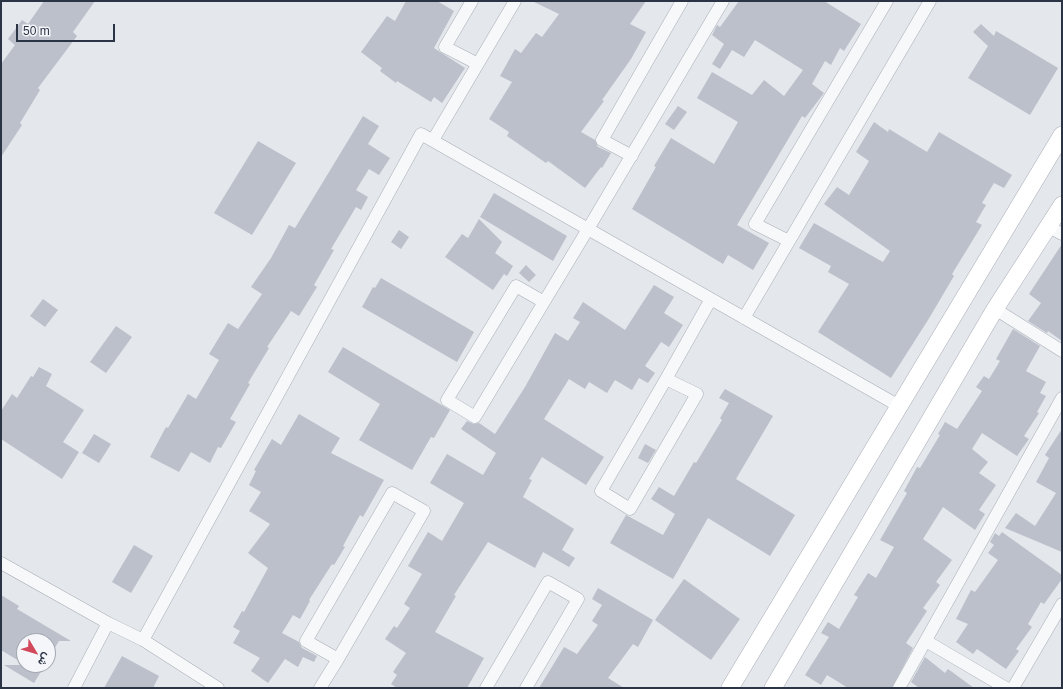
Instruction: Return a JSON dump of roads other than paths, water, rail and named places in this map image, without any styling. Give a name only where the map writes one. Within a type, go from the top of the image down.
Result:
[{"type":"street","points":[[472,1],[445,47],[478,64]]},
{"type":"street","points":[[433,140],[515,1]]},
{"type":"street","points":[[632,156],[602,140],[682,1]]},
{"type":"street","points":[[544,302],[516,286],[447,400],[475,417],[632,156],[723,1]]},
{"type":"street","points":[[789,241],[755,224],[887,1]]},
{"type":"street","points":[[744,318],[930,1]]},
{"type":"street","points":[[143,640],[421,134],[899,406]]},
{"type":"street","points":[[730,688],[1062,135]]},
{"type":"street","points":[[773,688],[995,309],[1055,231],[1062,205]]},
{"type":"street","points":[[666,378],[696,394],[630,509],[601,491],[711,299]]},
{"type":"street","points":[[995,309],[1062,350]]},
{"type":"street","points":[[899,688],[1062,398]]},
{"type":"street","points":[[320,688],[338,659],[424,511],[392,493],[306,641],[338,659]]},
{"type":"street","points":[[1,563],[108,623],[143,640],[218,688]]},
{"type":"street","points":[[486,688],[548,582],[578,599],[526,688]]},
{"type":"street","points":[[1012,688],[1062,604]]},
{"type":"street","points":[[74,688],[108,623]]},
{"type":"street","points":[[926,641],[1006,688]]}]
